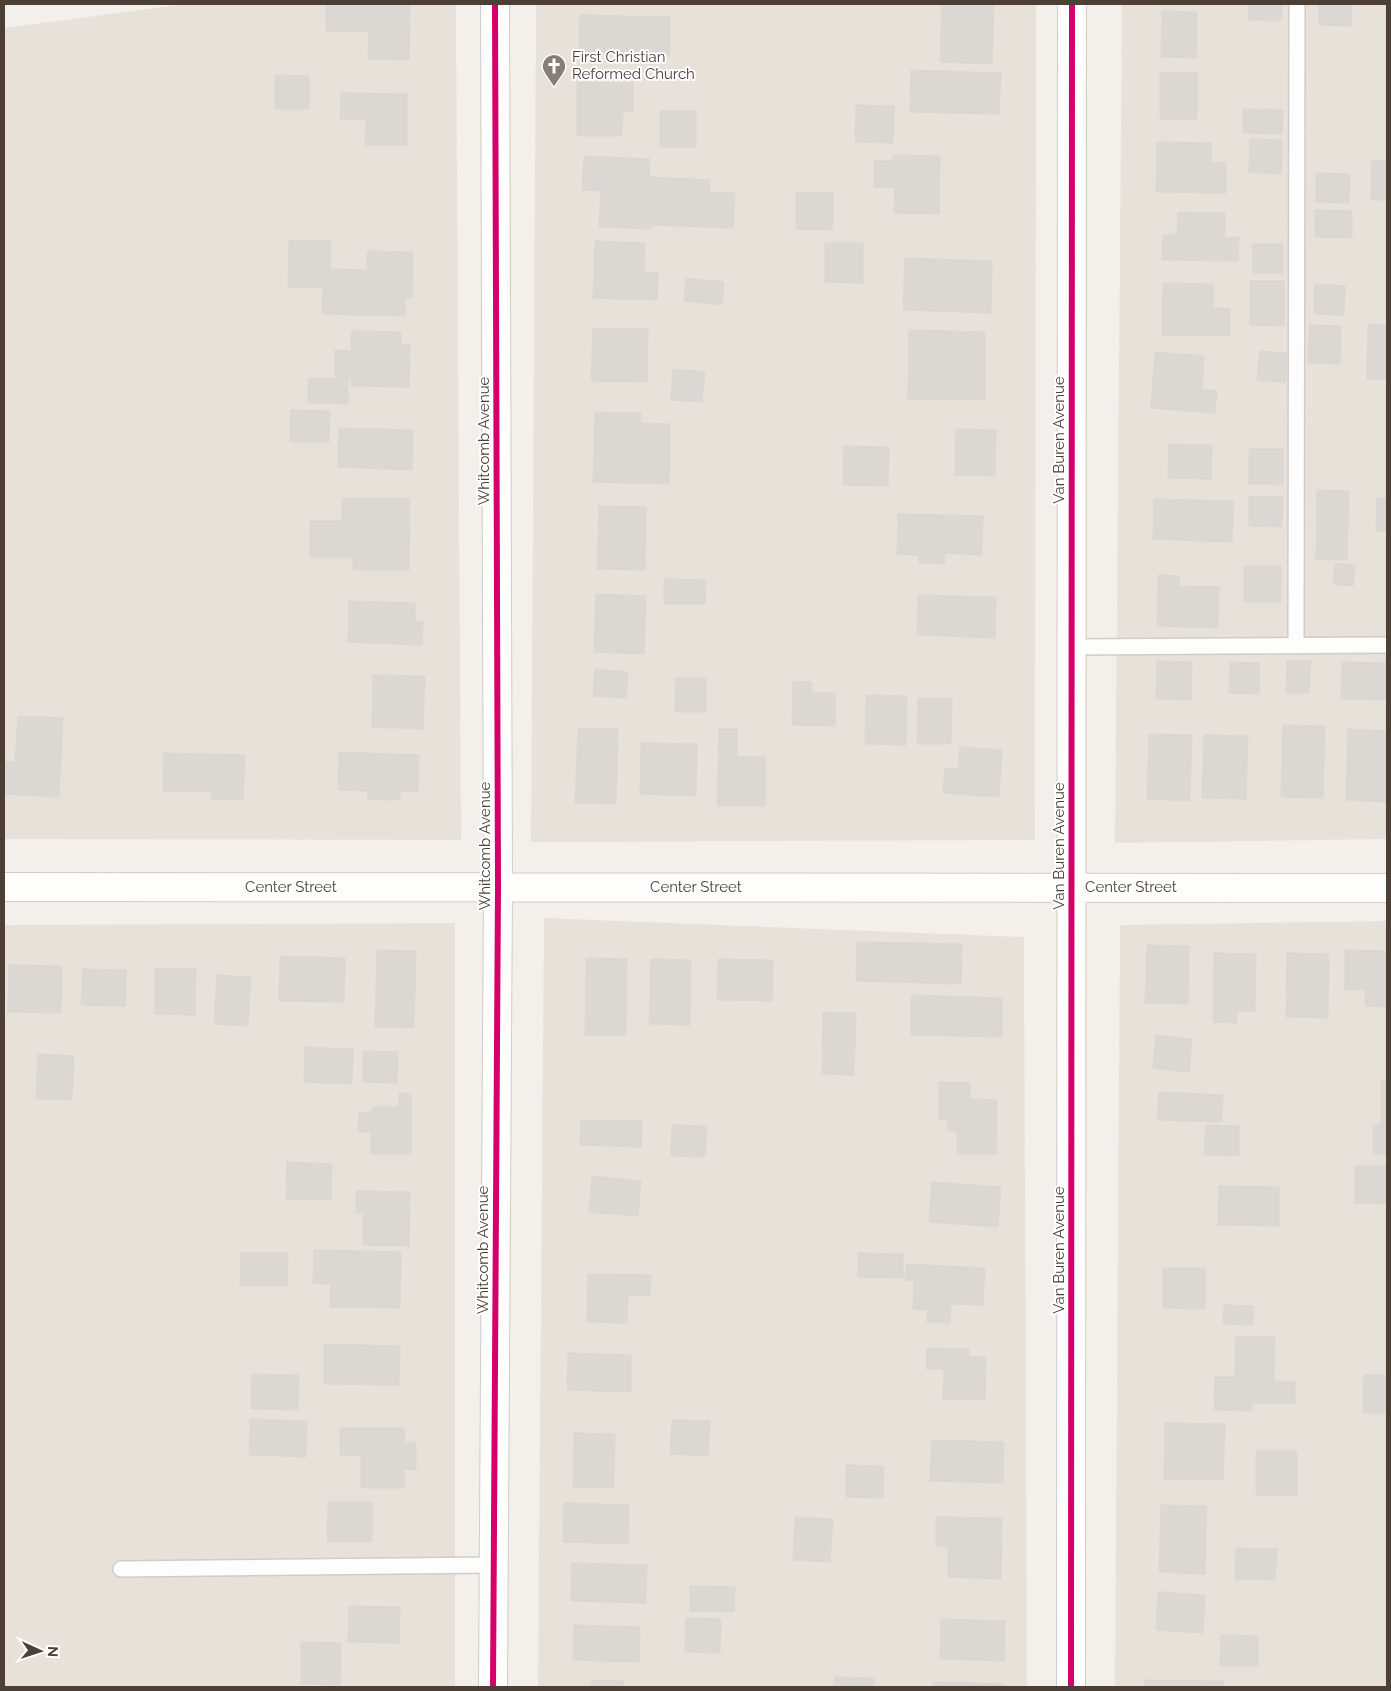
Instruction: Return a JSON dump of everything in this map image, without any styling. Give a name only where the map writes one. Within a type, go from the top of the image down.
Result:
[{"type":"street","name":"Whitcomb Avenue","points":[[493,1687],[498,887],[495,4]]},
{"type":"street","name":"Van Buren Avenue","points":[[1071,1687],[1072,4]]},
{"type":"street","name":"Center Street","points":[[4,887],[1387,888]]},
{"type":"lane","points":[[1296,646],[1297,4]]},
{"type":"lane","points":[[1072,647],[1387,645]]},
{"type":"lane","points":[[121,1569],[494,1565]]},
{"type":"shaded area","points":[[186,4],[456,4],[461,840],[4,839],[4,28]]},
{"type":"shaded area","points":[[536,4],[1036,4],[1035,840],[531,842]]},
{"type":"shaded area","points":[[1122,4],[1387,4],[1387,839],[1115,843]]},
{"type":"shaded area","points":[[544,918],[1024,937],[1027,1687],[538,1687]]},
{"type":"shaded area","points":[[1387,921],[1387,1687],[1115,1687],[1120,925]]},
{"type":"shaded area","points":[[455,923],[455,1687],[4,1687],[4,925]]},
{"type":"building","points":[[326,4],[410,4],[409,60],[368,59],[369,32],[326,31]]},
{"type":"building","points":[[942,4],[994,4],[992,64],[940,62]]},
{"type":"building","points":[[1249,4],[1282,4],[1281,21],[1248,20]]},
{"type":"building","points":[[1319,4],[1352,4],[1351,26],[1319,25]]},
{"type":"building","points":[[1162,11],[1197,12],[1196,58],[1161,57]]},
{"type":"building","points":[[580,15],[670,17],[670,55],[579,53]]},
{"type":"building","points":[[911,70],[1001,73],[999,114],[910,112]]},
{"type":"building","points":[[1160,72],[1197,72],[1197,119],[1160,119]]},
{"type":"building","points":[[275,75],[309,76],[309,109],[275,109]]},
{"type":"building","points":[[577,82],[633,83],[633,112],[623,111],[622,136],[577,136]]},
{"type":"building","points":[[341,93],[407,94],[407,145],[365,145],[366,119],[340,119]]},
{"type":"building","points":[[856,105],[894,106],[893,143],[855,142]]},
{"type":"building","points":[[1243,109],[1283,110],[1282,134],[1243,133]]},
{"type":"building","points":[[660,111],[696,111],[696,147],[660,147]]},
{"type":"building","points":[[1250,139],[1282,140],[1281,174],[1249,172]]},
{"type":"building","points":[[1157,142],[1211,143],[1211,162],[1226,162],[1226,193],[1156,192]]},
{"type":"building","points":[[893,155],[940,156],[939,214],[894,213],[895,187],[874,187],[874,161],[893,161]]},
{"type":"building","points":[[584,156],[650,159],[649,177],[710,180],[709,192],[735,193],[733,228],[652,225],[652,229],[599,227],[601,191],[582,190]]},
{"type":"building","points":[[1372,160],[1387,160],[1387,200],[1371,200]]},
{"type":"building","points":[[1316,173],[1350,174],[1349,203],[1316,202]]},
{"type":"building","points":[[796,192],[833,193],[833,230],[796,229]]},
{"type":"building","points":[[1315,210],[1352,211],[1352,238],[1315,237]]},
{"type":"building","points":[[1178,212],[1225,213],[1225,238],[1239,237],[1238,261],[1162,260],[1163,235],[1177,235]]},
{"type":"building","points":[[289,240],[331,241],[330,269],[367,270],[367,251],[413,252],[412,298],[405,298],[405,316],[322,314],[323,287],[288,287]]},
{"type":"building","points":[[595,241],[645,243],[644,272],[658,272],[657,300],[593,298]]},
{"type":"building","points":[[825,243],[863,243],[863,283],[825,282]]},
{"type":"building","points":[[1252,244],[1283,244],[1283,273],[1253,273]]},
{"type":"building","points":[[905,258],[992,261],[991,313],[903,310]]},
{"type":"building","points":[[686,278],[724,282],[722,305],[684,301]]},
{"type":"building","points":[[1250,281],[1284,281],[1284,326],[1250,325]]},
{"type":"building","points":[[1163,283],[1213,284],[1213,308],[1230,308],[1230,336],[1162,335]]},
{"type":"building","points":[[1315,284],[1345,286],[1344,315],[1314,314]]},
{"type":"building","points":[[1368,324],[1387,325],[1387,379],[1367,379]]},
{"type":"building","points":[[1309,325],[1341,326],[1340,364],[1308,363]]},
{"type":"building","points":[[593,328],[648,329],[647,382],[591,381]]},
{"type":"building","points":[[909,330],[985,332],[985,400],[908,399]]},
{"type":"building","points":[[351,331],[401,332],[401,344],[410,344],[409,387],[351,386],[351,379],[335,379],[335,350],[351,351]]},
{"type":"building","points":[[1260,351],[1287,353],[1285,382],[1257,380]]},
{"type":"building","points":[[1155,352],[1204,356],[1202,389],[1217,391],[1215,413],[1151,408]]},
{"type":"building","points":[[673,369],[705,372],[702,402],[671,400]]},
{"type":"building","points":[[308,378],[348,379],[348,404],[308,403]]},
{"type":"building","points":[[291,410],[330,411],[329,442],[290,442]]},
{"type":"building","points":[[595,412],[641,413],[641,423],[670,424],[669,484],[593,482]]},
{"type":"building","points":[[339,428],[413,430],[412,470],[338,467]]},
{"type":"building","points":[[956,429],[996,430],[995,476],[955,475]]},
{"type":"building","points":[[1169,444],[1212,445],[1211,479],[1168,478]]},
{"type":"building","points":[[844,446],[889,447],[888,486],[843,485]]},
{"type":"building","points":[[1249,449],[1283,449],[1283,485],[1249,484]]},
{"type":"building","points":[[1317,490],[1349,491],[1347,560],[1316,559]]},
{"type":"building","points":[[1249,496],[1283,497],[1282,527],[1249,526]]},
{"type":"building","points":[[342,498],[410,498],[409,570],[353,570],[353,557],[310,557],[310,521],[342,521]]},
{"type":"building","points":[[1377,498],[1387,498],[1387,531],[1376,531]]},
{"type":"building","points":[[1154,499],[1234,501],[1232,542],[1153,539]]},
{"type":"building","points":[[599,506],[646,507],[645,570],[597,569]]},
{"type":"building","points":[[898,514],[983,516],[982,555],[945,553],[945,564],[919,563],[919,555],[897,554]]},
{"type":"building","points":[[1335,563],[1355,565],[1353,586],[1333,584]]},
{"type":"building","points":[[1244,566],[1281,566],[1281,602],[1244,602]]},
{"type":"building","points":[[1158,575],[1179,576],[1179,586],[1219,587],[1218,628],[1157,626]]},
{"type":"building","points":[[664,579],[706,580],[705,604],[664,604]]},
{"type":"building","points":[[596,594],[646,596],[644,654],[594,652]]},
{"type":"building","points":[[918,595],[996,597],[995,638],[917,635]]},
{"type":"building","points":[[349,601],[415,603],[415,621],[423,622],[422,645],[348,642]]},
{"type":"building","points":[[1157,661],[1192,662],[1191,700],[1156,699]]},
{"type":"building","points":[[1287,661],[1311,661],[1309,693],[1286,693]]},
{"type":"building","points":[[1230,662],[1259,663],[1259,694],[1229,693]]},
{"type":"building","points":[[1342,662],[1387,663],[1387,700],[1341,699]]},
{"type":"building","points":[[595,669],[628,672],[626,698],[593,696]]},
{"type":"building","points":[[373,675],[425,676],[423,729],[372,727]]},
{"type":"building","points":[[676,678],[706,678],[706,712],[675,712]]},
{"type":"building","points":[[793,681],[812,682],[812,693],[835,693],[835,726],[792,725]]},
{"type":"building","points":[[866,695],[907,696],[906,745],[865,744]]},
{"type":"building","points":[[918,698],[952,698],[951,744],[917,744]]},
{"type":"building","points":[[18,716],[63,718],[59,797],[4,794],[4,762],[15,762]]},
{"type":"building","points":[[1283,725],[1325,726],[1323,798],[1281,797]]},
{"type":"building","points":[[578,728],[618,729],[616,804],[575,803]]},
{"type":"building","points":[[719,729],[737,729],[737,756],[765,757],[765,806],[717,806]]},
{"type":"building","points":[[1348,729],[1387,731],[1387,802],[1346,800]]},
{"type":"building","points":[[1149,734],[1192,735],[1190,801],[1147,799]]},
{"type":"building","points":[[1204,735],[1248,736],[1246,799],[1202,798]]},
{"type":"building","points":[[641,743],[697,744],[696,796],[640,794]]},
{"type":"building","points":[[960,747],[1002,750],[999,797],[943,793],[945,768],[958,769]]},
{"type":"building","points":[[339,752],[419,755],[418,792],[400,791],[400,800],[367,799],[368,791],[338,790]]},
{"type":"building","points":[[164,753],[245,755],[243,800],[211,799],[212,792],[163,791]]},
{"type":"building","points":[[857,942],[962,944],[961,984],[856,981]]},
{"type":"building","points":[[1147,945],[1189,946],[1188,1004],[1145,1003]]},
{"type":"building","points":[[377,950],[416,951],[414,1028],[375,1027]]},
{"type":"building","points":[[1345,950],[1387,951],[1387,1007],[1365,1006],[1365,990],[1345,990]]},
{"type":"building","points":[[1214,953],[1256,954],[1255,1011],[1237,1011],[1237,1023],[1213,1022]]},
{"type":"building","points":[[1287,953],[1329,954],[1328,1018],[1286,1017]]},
{"type":"building","points":[[280,956],[345,958],[344,1002],[279,1001]]},
{"type":"building","points":[[586,958],[627,959],[626,1035],[585,1035]]},
{"type":"building","points":[[651,959],[691,960],[690,1025],[649,1024]]},
{"type":"building","points":[[718,959],[773,960],[772,1001],[717,1000]]},
{"type":"building","points":[[9,965],[62,966],[61,1013],[8,1012]]},
{"type":"building","points":[[155,968],[196,968],[195,1015],[155,1014]]},
{"type":"building","points":[[83,969],[126,970],[125,1006],[81,1005]]},
{"type":"building","points":[[217,975],[251,977],[248,1026],[214,1024]]},
{"type":"building","points":[[911,995],[1002,998],[1002,1037],[911,1035]]},
{"type":"building","points":[[823,1012],[856,1013],[854,1075],[822,1074]]},
{"type":"building","points":[[1156,1035],[1192,1039],[1189,1072],[1153,1068]]},
{"type":"building","points":[[305,1047],[353,1049],[352,1084],[304,1082]]},
{"type":"building","points":[[363,1051],[398,1052],[397,1083],[363,1082]]},
{"type":"building","points":[[38,1054],[74,1056],[72,1100],[36,1099]]},
{"type":"building","points":[[1381,1081],[1387,1081],[1387,1154],[1373,1154],[1373,1125],[1381,1125]]},
{"type":"building","points":[[939,1082],[970,1083],[970,1099],[997,1100],[996,1154],[957,1154],[957,1131],[948,1131],[948,1120],[939,1120]]},
{"type":"building","points":[[1159,1092],[1223,1095],[1222,1122],[1157,1120]]},
{"type":"building","points":[[399,1093],[411,1094],[411,1154],[371,1154],[371,1132],[358,1132],[359,1112],[372,1112],[372,1107],[399,1107]]},
{"type":"building","points":[[581,1120],[642,1121],[641,1147],[580,1145]]},
{"type":"building","points":[[672,1125],[707,1126],[705,1157],[671,1156]]},
{"type":"building","points":[[1206,1125],[1239,1126],[1239,1156],[1204,1155]]},
{"type":"building","points":[[287,1162],[332,1164],[331,1200],[286,1199]]},
{"type":"building","points":[[1355,1166],[1387,1166],[1387,1204],[1355,1203]]},
{"type":"building","points":[[592,1176],[641,1181],[638,1216],[589,1212]]},
{"type":"building","points":[[932,1182],[1001,1187],[998,1227],[929,1222]]},
{"type":"building","points":[[1219,1186],[1279,1187],[1279,1226],[1218,1225]]},
{"type":"building","points":[[356,1191],[410,1192],[409,1246],[363,1245],[363,1213],[356,1213]]},
{"type":"building","points":[[314,1250],[401,1252],[400,1308],[330,1307],[331,1284],[313,1284]]},
{"type":"building","points":[[241,1253],[288,1253],[287,1286],[240,1286]]},
{"type":"building","points":[[858,1253],[903,1254],[903,1278],[858,1277]]},
{"type":"building","points":[[906,1264],[985,1268],[983,1305],[951,1304],[950,1323],[927,1322],[928,1310],[913,1309],[914,1281],[905,1280]]},
{"type":"building","points":[[1163,1268],[1205,1268],[1205,1309],[1163,1308]]},
{"type":"building","points":[[588,1274],[651,1275],[650,1296],[628,1295],[627,1323],[587,1322]]},
{"type":"building","points":[[1224,1305],[1253,1306],[1253,1325],[1223,1324]]},
{"type":"building","points":[[1236,1336],[1275,1337],[1274,1381],[1295,1382],[1295,1403],[1252,1403],[1251,1411],[1214,1410],[1215,1377],[1235,1377]]},
{"type":"building","points":[[324,1344],[400,1346],[399,1385],[324,1384]]},
{"type":"building","points":[[927,1348],[969,1349],[969,1357],[986,1357],[985,1400],[943,1399],[944,1369],[926,1369]]},
{"type":"building","points":[[568,1353],[631,1355],[631,1392],[567,1390]]},
{"type":"building","points":[[252,1374],[299,1375],[298,1410],[251,1409]]},
{"type":"building","points":[[1364,1375],[1387,1375],[1387,1413],[1363,1413]]},
{"type":"building","points":[[250,1419],[307,1421],[306,1457],[249,1455]]},
{"type":"building","points":[[672,1420],[710,1421],[708,1456],[670,1454]]},
{"type":"building","points":[[1165,1423],[1225,1424],[1223,1479],[1164,1479]]},
{"type":"building","points":[[340,1428],[404,1428],[405,1443],[416,1443],[416,1470],[404,1469],[404,1488],[361,1488],[361,1455],[340,1455]]},
{"type":"building","points":[[574,1433],[615,1434],[614,1488],[573,1487]]},
{"type":"building","points":[[932,1440],[1004,1442],[1003,1483],[930,1481]]},
{"type":"building","points":[[1256,1451],[1297,1451],[1297,1496],[1256,1495]]},
{"type":"building","points":[[846,1465],[884,1466],[883,1498],[846,1497]]},
{"type":"building","points":[[328,1502],[372,1502],[372,1542],[327,1542]]},
{"type":"building","points":[[564,1503],[629,1505],[628,1544],[563,1542]]},
{"type":"building","points":[[1161,1505],[1207,1506],[1205,1574],[1159,1572]]},
{"type":"building","points":[[795,1517],[833,1519],[830,1562],[793,1560]]},
{"type":"building","points":[[936,1517],[1002,1518],[1001,1579],[948,1577],[948,1546],[936,1546]]},
{"type":"building","points":[[1236,1548],[1277,1549],[1275,1580],[1235,1579]]},
{"type":"building","points":[[572,1563],[647,1565],[646,1603],[571,1601]]},
{"type":"building","points":[[690,1586],[735,1587],[734,1612],[690,1611]]},
{"type":"building","points":[[1158,1592],[1205,1595],[1203,1633],[1156,1630]]},
{"type":"building","points":[[349,1606],[400,1607],[399,1643],[348,1642]]},
{"type":"building","points":[[686,1618],[721,1619],[720,1653],[685,1652]]},
{"type":"building","points":[[941,1619],[1005,1621],[1004,1661],[940,1659]]},
{"type":"building","points":[[574,1625],[640,1627],[639,1662],[573,1660]]},
{"type":"building","points":[[1221,1635],[1258,1636],[1258,1666],[1220,1666]]},
{"type":"building","points":[[301,1642],[341,1643],[340,1685],[301,1684]]},
{"type":"building","points":[[835,1677],[874,1678],[874,1687],[834,1687]]},
{"type":"building","points":[[592,1680],[623,1681],[623,1687],[591,1687]]},
{"type":"building","points":[[1144,1680],[1223,1681],[1223,1687],[1144,1687]]},
{"type":"building","points":[[933,1682],[1004,1684],[1004,1687],[933,1687]]},
{"type":"cycle path","points":[[493,1687],[498,887],[495,4]]},
{"type":"cycle path","points":[[1071,1687],[1072,4]]},
{"type":"place","name":"First Christian Reformed Church","points":[[554,87]]}]
